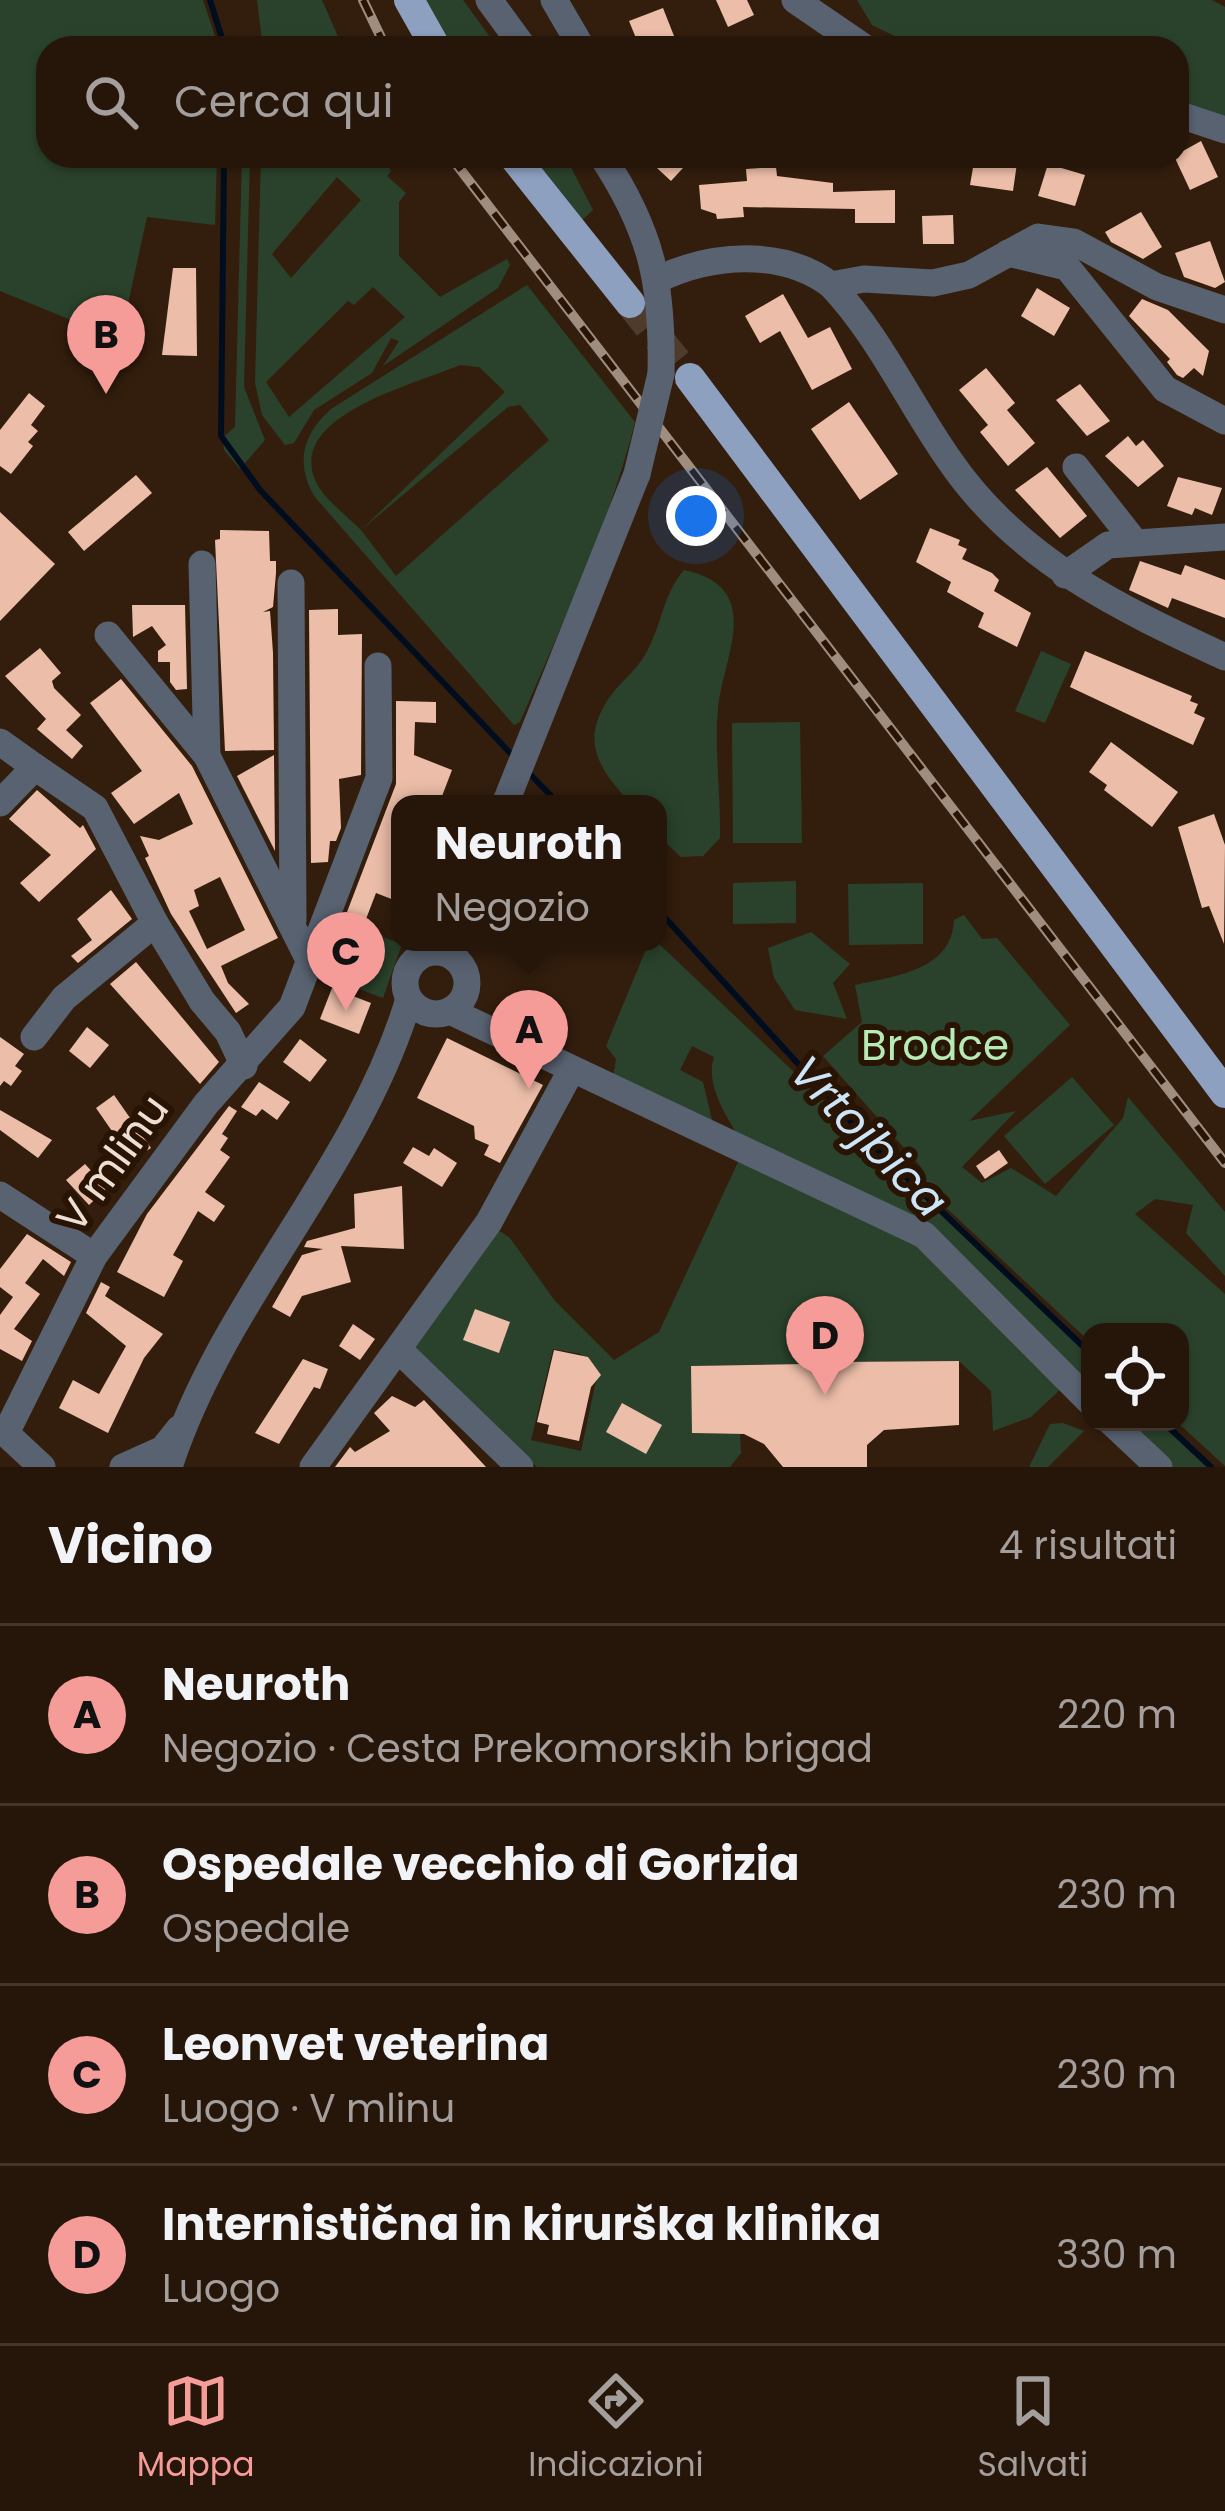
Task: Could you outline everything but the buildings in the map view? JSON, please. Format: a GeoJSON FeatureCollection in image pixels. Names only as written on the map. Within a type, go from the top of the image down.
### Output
{"type":"FeatureCollection","features":[{"type":"Feature","properties":{"kind":"main road"},"geometry":{"type":"LineString","coordinates":[[409,0],[429,36]]}},
{"type":"Feature","properties":{"kind":"main road"},"geometry":{"type":"LineString","coordinates":[[523,168],[630,303]]}},
{"type":"Feature","properties":{"kind":"main road"},"geometry":{"type":"LineString","coordinates":[[676,376],[1225,1093]]}},
{"type":"Feature","properties":{"kind":"street"},"geometry":{"type":"LineString","coordinates":[[489,0],[515,36]]}},
{"type":"Feature","properties":{"kind":"street"},"geometry":{"type":"LineString","coordinates":[[554,0],[575,36]]}},
{"type":"Feature","properties":{"kind":"street"},"geometry":{"type":"LineString","coordinates":[[795,0],[848,36]]}},
{"type":"Feature","properties":{"kind":"street"},"geometry":{"type":"LineString","coordinates":[[1189,118],[1225,130]]}},
{"type":"Feature","properties":{"kind":"street"},"geometry":{"type":"LineString","coordinates":[[510,794],[676,376],[658,279],[633,205],[610,168]]}},
{"type":"Feature","properties":{"kind":"street"},"geometry":{"type":"LineString","coordinates":[[831,285],[864,279],[933,283],[969,275],[1037,237],[1074,242],[1157,287],[1225,310]]}},
{"type":"Feature","properties":{"kind":"street"},"geometry":{"type":"LineString","coordinates":[[1008,253],[1067,267],[1165,389],[1225,421]]}},
{"type":"Feature","properties":{"kind":"street"},"geometry":{"type":"LineString","coordinates":[[658,279],[718,260],[756,259],[815,274],[859,315],[951,463],[1015,536],[1065,575],[1225,656]]}},
{"type":"Feature","properties":{"kind":"street"},"geometry":{"type":"LineString","coordinates":[[1076,467],[1134,541]]}},
{"type":"Feature","properties":{"kind":"street"},"geometry":{"type":"LineString","coordinates":[[1065,575],[1108,545],[1219,542]]}},
{"type":"Feature","properties":{"kind":"street"},"geometry":{"type":"LineString","coordinates":[[202,564],[206,756]]}},
{"type":"Feature","properties":{"kind":"street"},"geometry":{"type":"LineString","coordinates":[[291,584],[293,920]]}},
{"type":"Feature","properties":{"kind":"street"},"geometry":{"type":"LineString","coordinates":[[108,635],[206,756],[293,920],[309,960]]}},
{"type":"Feature","properties":{"kind":"street","name":"V mlinu"},"geometry":{"type":"LineString","coordinates":[[3,1430],[94,1256],[206,1104],[292,1007],[380,778],[378,666]]}},
{"type":"Feature","properties":{"kind":"street"},"geometry":{"type":"LineString","coordinates":[[0,742],[95,808],[155,923],[202,1001],[228,1032],[244,1066]]}},
{"type":"Feature","properties":{"kind":"street"},"geometry":{"type":"LineString","coordinates":[[0,803],[35,767]]}},
{"type":"Feature","properties":{"kind":"street"},"geometry":{"type":"LineString","coordinates":[[34,1037],[76,988],[155,923]]}},
{"type":"Feature","properties":{"kind":"street"},"geometry":{"type":"LineString","coordinates":[[441,951],[418,958],[407,972],[440,1003],[924,1235],[1028,1346],[1081,1394]]}},
{"type":"Feature","properties":{"kind":"street"},"geometry":{"type":"LineString","coordinates":[[123,1467],[164,1448],[185,1421],[389,1061],[440,1003],[448,951]]}},
{"type":"Feature","properties":{"kind":"street"},"geometry":{"type":"LineString","coordinates":[[313,1467],[489,1222],[572,1069]]}},
{"type":"Feature","properties":{"kind":"street"},"geometry":{"type":"LineString","coordinates":[[0,1195],[94,1256]]}},
{"type":"Feature","properties":{"kind":"street"},"geometry":{"type":"LineString","coordinates":[[400,1351],[520,1467]]}},
{"type":"Feature","properties":{"kind":"street"},"geometry":{"type":"LineString","coordinates":[[169,1467],[185,1421]]}},
{"type":"Feature","properties":{"kind":"street"},"geometry":{"type":"LineString","coordinates":[[3,1430],[44,1466]]}},
{"type":"Feature","properties":{"kind":"street"},"geometry":{"type":"LineString","coordinates":[[1121,1431],[1159,1467]]}},
{"type":"Feature","properties":{"kind":"green space"},"geometry":{"type":"Polygon","coordinates":[[[0,0],[203,0],[215,36],[36,36],[36,168],[217,168],[215,225],[147,217],[120,340],[0,291],[0,0]]]}},
{"type":"Feature","properties":{"kind":"green space"},"geometry":{"type":"Polygon","coordinates":[[[257,0],[322,0],[338,36],[262,36],[257,0]]]}},
{"type":"Feature","properties":{"kind":"green space"},"geometry":{"type":"Polygon","coordinates":[[[423,0],[463,0],[489,36],[442,36],[423,0]]]}},
{"type":"Feature","properties":{"kind":"green space"},"geometry":{"type":"Polygon","coordinates":[[[857,0],[1212,0],[1225,7],[1225,125],[1189,113],[1189,36],[894,36],[872,25],[857,0]]]}},
{"type":"Feature","properties":{"kind":"green space"},"geometry":{"type":"Polygon","coordinates":[[[242,168],[250,168],[244,387],[265,440],[240,469],[224,450],[223,437],[235,427],[242,168]]]}},
{"type":"Feature","properties":{"kind":"green space"},"geometry":{"type":"Polygon","coordinates":[[[261,168],[389,168],[387,176],[406,193],[399,202],[399,256],[440,297],[507,259],[510,265],[498,288],[383,366],[399,341],[391,338],[372,373],[314,410],[294,443],[285,445],[262,415],[255,383],[261,168]],[[337,177],[272,254],[291,278],[361,200],[337,177]],[[373,287],[354,305],[348,301],[266,382],[289,417],[405,317],[373,287]]]}},
{"type":"Feature","properties":{"kind":"green space"},"geometry":{"type":"Polygon","coordinates":[[[537,168],[571,168],[593,210],[579,223],[537,168]]]}},
{"type":"Feature","properties":{"kind":"green space"},"geometry":{"type":"Polygon","coordinates":[[[527,285],[635,422],[598,537],[520,722],[514,725],[314,496],[305,472],[305,449],[314,428],[331,409],[527,285]],[[460,365],[387,393],[337,421],[319,438],[312,459],[316,482],[361,530],[505,392],[479,367],[460,365]],[[520,405],[508,407],[361,530],[396,576],[549,440],[520,405]]]}},
{"type":"Feature","properties":{"kind":"green space"},"geometry":{"type":"Polygon","coordinates":[[[684,570],[709,579],[725,592],[732,608],[734,626],[718,708],[720,838],[703,856],[681,857],[667,844],[667,795],[623,795],[603,767],[595,742],[600,714],[645,655],[684,570]]]}},
{"type":"Feature","properties":{"kind":"green space"},"geometry":{"type":"Polygon","coordinates":[[[1041,651],[1071,664],[1045,723],[1015,711],[1041,651]]]}},
{"type":"Feature","properties":{"kind":"green space"},"geometry":{"type":"Polygon","coordinates":[[[800,722],[802,843],[733,843],[732,723],[800,722]]]}},
{"type":"Feature","properties":{"kind":"green space"},"geometry":{"type":"Polygon","coordinates":[[[796,881],[796,923],[733,924],[733,883],[796,881]]]}},
{"type":"Feature","properties":{"kind":"green space"},"geometry":{"type":"Polygon","coordinates":[[[923,883],[923,944],[849,945],[848,884],[923,883]]]}},
{"type":"Feature","properties":{"kind":"green space","name":"Brodce"},"geometry":{"type":"Polygon","coordinates":[[[964,915],[982,939],[997,938],[1070,1025],[969,1121],[1016,1111],[962,1167],[982,1183],[1011,1168],[1056,1196],[1123,1118],[1128,1097],[1225,1212],[1225,1276],[1186,1233],[1193,1205],[1155,1199],[1135,1214],[1225,1294],[1225,1466],[1187,1431],[1189,1323],[1081,1323],[1081,1334],[925,1188],[921,1167],[823,1056],[862,1022],[855,985],[903,974],[932,961],[951,937],[954,920],[964,915]]]}},
{"type":"Feature","properties":{"kind":"green space"},"geometry":{"type":"Polygon","coordinates":[[[341,922],[391,940],[391,951],[400,951],[383,998],[340,982],[346,965],[338,962],[343,948],[334,944],[341,922]]]}},
{"type":"Feature","properties":{"kind":"green space"},"geometry":{"type":"Polygon","coordinates":[[[811,932],[850,964],[833,983],[847,1019],[795,1010],[774,978],[768,948],[811,932]]]}},
{"type":"Feature","properties":{"kind":"green space"},"geometry":{"type":"Polygon","coordinates":[[[645,951],[666,951],[1081,1344],[1081,1395],[1066,1384],[1031,1417],[993,1431],[991,1391],[959,1361],[831,1362],[830,1354],[803,1354],[803,1364],[692,1366],[692,1433],[740,1434],[741,1453],[730,1467],[537,1467],[403,1350],[489,1224],[510,1238],[555,1301],[614,1360],[659,1332],[745,1147],[715,1092],[714,1057],[692,1046],[680,1070],[703,1082],[714,1128],[613,1078],[616,1059],[606,1046],[645,951]],[[553,1349],[531,1440],[581,1451],[597,1376],[581,1354],[553,1349]]]}},
{"type":"Feature","properties":{"kind":"green space"},"geometry":{"type":"Polygon","coordinates":[[[1072,1077],[1114,1125],[1045,1184],[1004,1136],[1072,1077]]]}},
{"type":"Feature","properties":{"kind":"green space"},"geometry":{"type":"Polygon","coordinates":[[[1063,1423],[1084,1431],[1048,1467],[1029,1467],[1050,1424],[1063,1423]]]}},
{"type":"Feature","properties":{"kind":"green space"},"geometry":{"type":"Polygon","coordinates":[[[1120,1431],[1173,1431],[1211,1467],[1158,1467],[1120,1431]]]}},
{"type":"Feature","properties":{"kind":"waterway"},"geometry":{"type":"LineString","coordinates":[[210,0],[221,36]]}},
{"type":"Feature","properties":{"kind":"waterway","name":"Vrtojbica"},"geometry":{"type":"LineString","coordinates":[[224,168],[221,436],[260,490],[515,758]]}},
{"type":"Feature","properties":{"kind":"waterway","name":"Vrtojbica"},"geometry":{"type":"LineString","coordinates":[[528,772],[550,795]]}},
{"type":"Feature","properties":{"kind":"waterway","name":"Vrtojbica"},"geometry":{"type":"LineString","coordinates":[[667,920],[872,1145],[1081,1344]]}},
{"type":"Feature","properties":{"kind":"waterway","name":"Vrtojbica"},"geometry":{"type":"LineString","coordinates":[[1173,1431],[1211,1467]]}},
{"type":"Feature","properties":{"kind":"tunnel"},"geometry":{"type":"LineString","coordinates":[[630,303],[690,378]]}},
{"type":"Feature","properties":{"kind":"railway"},"geometry":{"type":"LineString","coordinates":[[363,0],[380,36]]}},
{"type":"Feature","properties":{"kind":"railway"},"geometry":{"type":"LineString","coordinates":[[459,168],[1225,1163]]}},
{"type":"Feature","properties":{"kind":"place","name":"Ospedale vecchio di Gorizia"},"geometry":{"type":"Point","coordinates":[106,394]}},
{"type":"Feature","properties":{"kind":"place","name":"Leonvet veterina"},"geometry":{"type":"Point","coordinates":[346,1011]}},
{"type":"Feature","properties":{"kind":"place","name":"Neuroth"},"geometry":{"type":"Point","coordinates":[529,1089]}},
{"type":"Feature","properties":{"kind":"place","name":"Internistična in kirurška klinika"},"geometry":{"type":"Point","coordinates":[825,1395]}}]}
